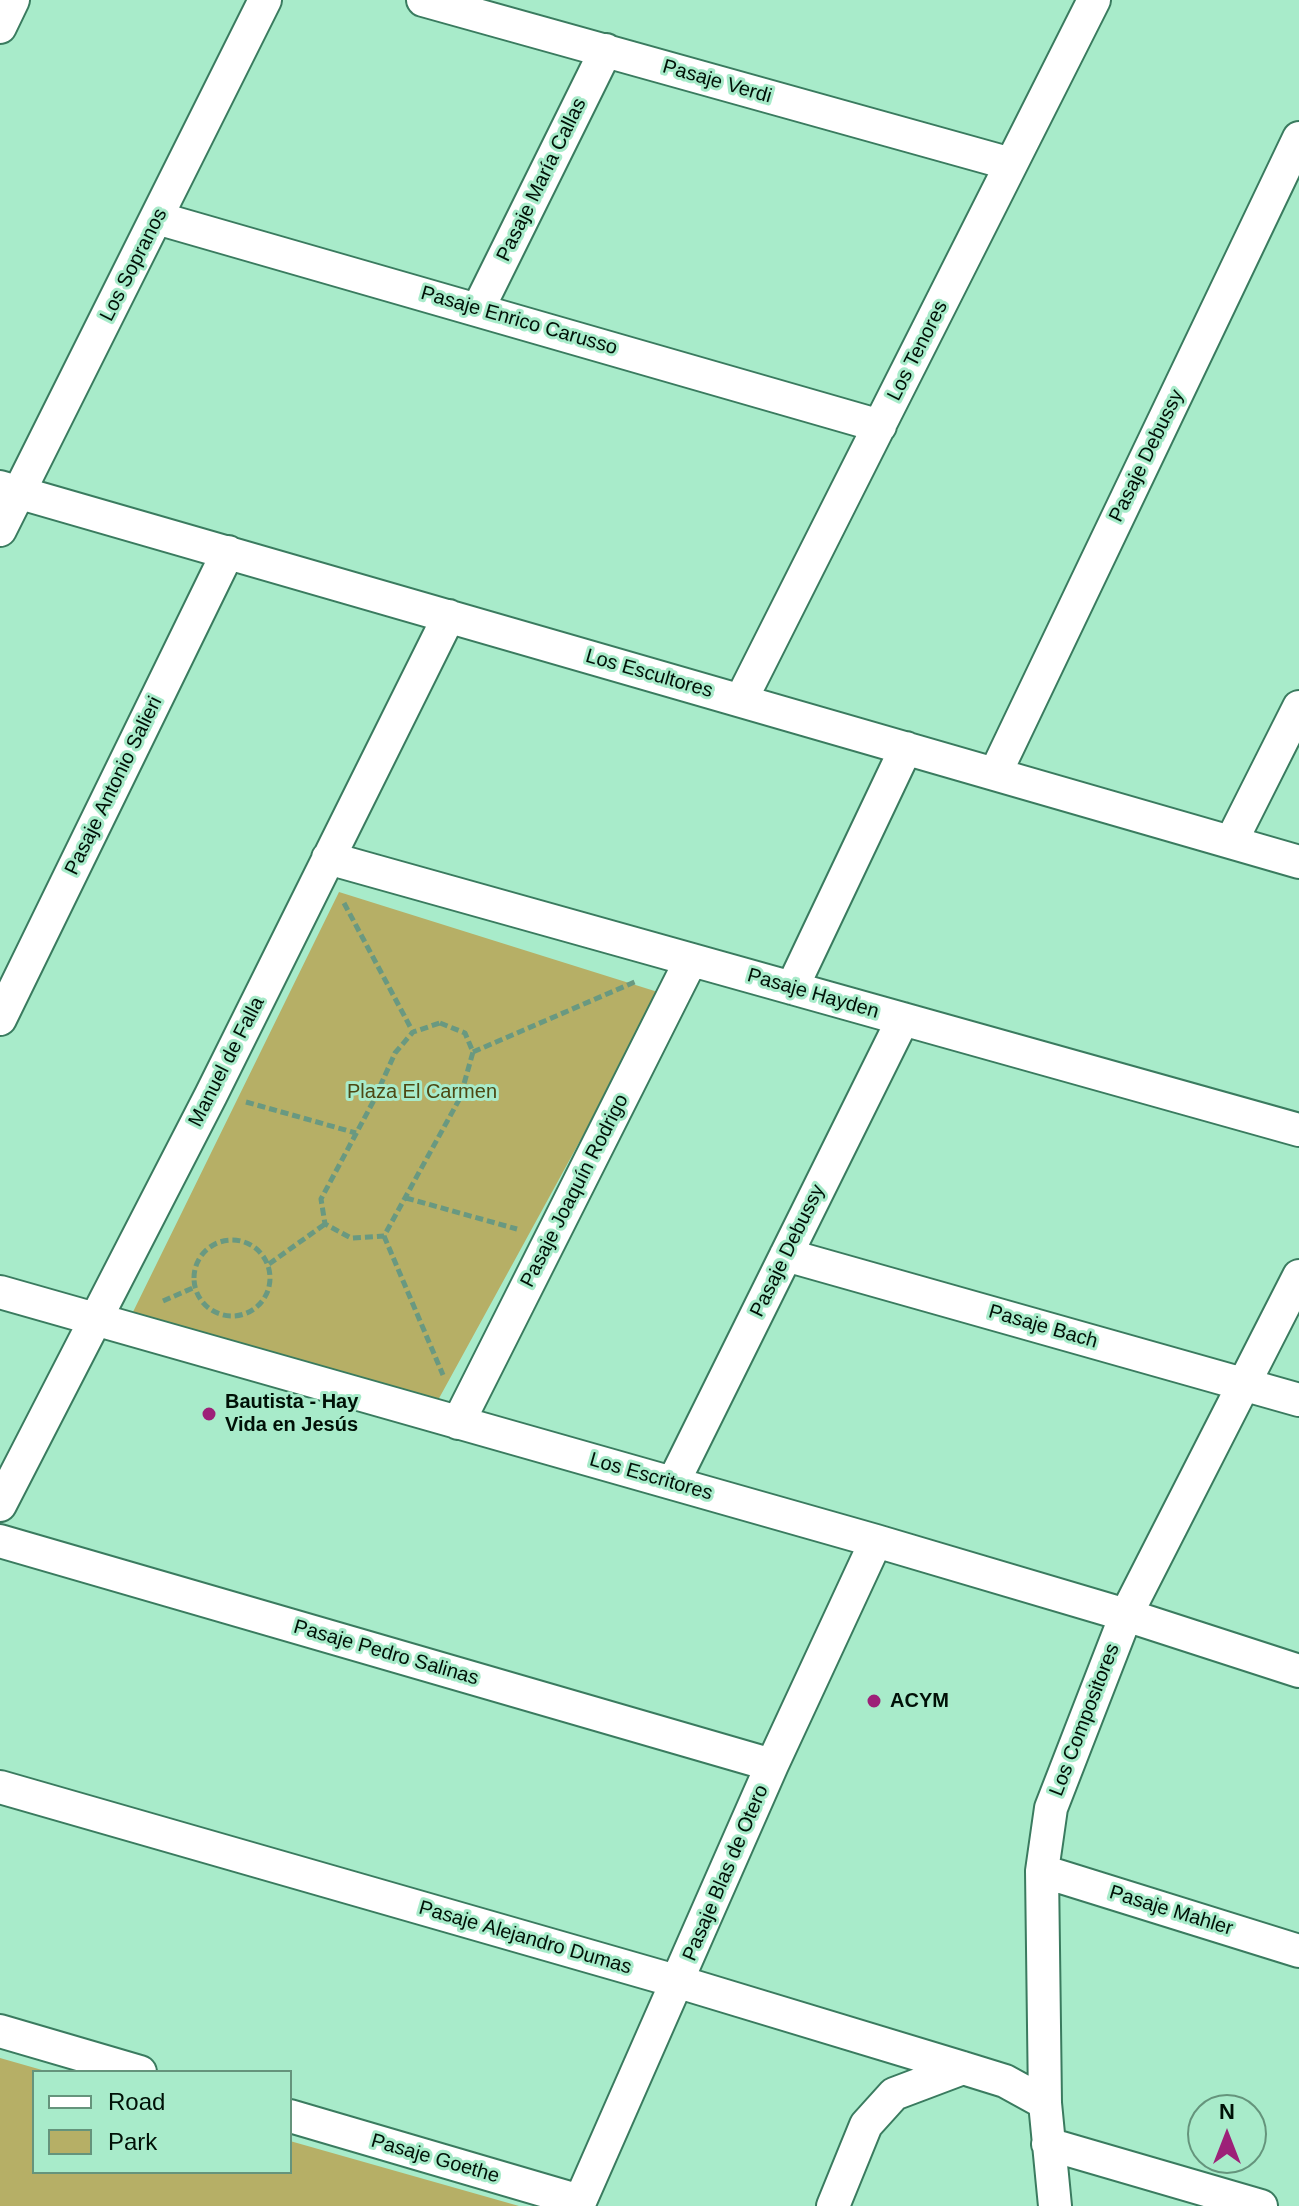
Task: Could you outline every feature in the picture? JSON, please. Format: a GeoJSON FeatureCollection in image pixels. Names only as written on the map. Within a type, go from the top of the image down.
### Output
{"type":"FeatureCollection","features":[{"type":"Feature","properties":{"kind":"street"},"geometry":{"type":"LineString","coordinates":[[0,27],[13,0]]}},
{"type":"Feature","properties":{"kind":"street","name":"Los Sopranos"},"geometry":{"type":"LineString","coordinates":[[0,530],[9,489],[157,218],[265,0]]}},
{"type":"Feature","properties":{"kind":"street","name":"Pasaje Verdi"},"geometry":{"type":"LineString","coordinates":[[423,0],[1011,164]]}},
{"type":"Feature","properties":{"kind":"street","name":"Los Tenores"},"geometry":{"type":"LineString","coordinates":[[741,700],[1094,0]]}},
{"type":"Feature","properties":{"kind":"street","name":"Pasaje María Callas"},"geometry":{"type":"LineString","coordinates":[[478,309],[606,50]]}},
{"type":"Feature","properties":{"kind":"street","name":"Pasaje Debussy"},"geometry":{"type":"LineString","coordinates":[[995,774],[1299,138]]}},
{"type":"Feature","properties":{"kind":"street","name":"Pasaje Enrico Carusso"},"geometry":{"type":"LineString","coordinates":[[157,218],[880,426]]}},
{"type":"Feature","properties":{"kind":"street","name":"Los Escultores"},"geometry":{"type":"LineString","coordinates":[[9,489],[1299,862]]}},
{"type":"Feature","properties":{"kind":"street","name":"Pasaje Antonio Salieri"},"geometry":{"type":"LineString","coordinates":[[0,1019],[228,552]]}},
{"type":"Feature","properties":{"kind":"street","name":"Manuel de Falla"},"geometry":{"type":"LineString","coordinates":[[0,1505],[211,1095],[449,616]]}},
{"type":"Feature","properties":{"kind":"street"},"geometry":{"type":"LineString","coordinates":[[1231,842],[1299,707]]}},
{"type":"Feature","properties":{"kind":"street"},"geometry":{"type":"LineString","coordinates":[[792,988],[906,748]]}},
{"type":"Feature","properties":{"kind":"street","name":"Pasaje Hayden"},"geometry":{"type":"LineString","coordinates":[[328,858],[1299,1130]]}},
{"type":"Feature","properties":{"kind":"street","name":"Pasaje Joaquín Rodrigo"},"geometry":{"type":"LineString","coordinates":[[458,1423],[691,960]]}},
{"type":"Feature","properties":{"kind":"street","name":"Pasaje Debussy"},"geometry":{"type":"LineString","coordinates":[[673,1483],[903,1019]]}},
{"type":"Feature","properties":{"kind":"street","name":"Pasaje Bach"},"geometry":{"type":"LineString","coordinates":[[786,1255],[1299,1400]]}},
{"type":"Feature","properties":{"kind":"street","name":"Los Compositores"},"geometry":{"type":"LineString","coordinates":[[1055,2206],[1045,2103],[1042,1871],[1051,1808],[1126,1615],[1299,1276]]}},
{"type":"Feature","properties":{"kind":"street","name":"Los Escritores"},"geometry":{"type":"LineString","coordinates":[[0,1292],[876,1541],[1126,1615],[1299,1671]]}},
{"type":"Feature","properties":{"kind":"street","name":"Pasaje Pedro Salinas"},"geometry":{"type":"LineString","coordinates":[[0,1541],[772,1765]]}},
{"type":"Feature","properties":{"kind":"street","name":"Pasaje Blas de Otero"},"geometry":{"type":"LineString","coordinates":[[579,2204],[772,1765],[876,1541]]}},
{"type":"Feature","properties":{"kind":"street","name":"Pasaje Alejandro Dumas"},"geometry":{"type":"LineString","coordinates":[[0,1787],[679,1982],[1005,2081],[1045,2103]]}},
{"type":"Feature","properties":{"kind":"street","name":"Pasaje Mahler"},"geometry":{"type":"LineString","coordinates":[[1042,1871],[1299,1951]]}},
{"type":"Feature","properties":{"kind":"street"},"geometry":{"type":"LineString","coordinates":[[0,2031],[133,2070]]}},
{"type":"Feature","properties":{"kind":"street"},"geometry":{"type":"LineString","coordinates":[[833,2206],[866,2125],[894,2094],[963,2068]]}},
{"type":"Feature","properties":{"kind":"street","name":"Pasaje Goethe"},"geometry":{"type":"LineString","coordinates":[[292,2117],[579,2204]]}},
{"type":"Feature","properties":{"kind":"street"},"geometry":{"type":"LineString","coordinates":[[1048,2144],[1261,2206]]}},
{"type":"Feature","properties":{"kind":"path"},"geometry":{"type":"LineString","coordinates":[[328,858],[339,892],[413,1032]]}},
{"type":"Feature","properties":{"kind":"path"},"geometry":{"type":"LineString","coordinates":[[473,1052],[691,960]]}},
{"type":"Feature","properties":{"kind":"path"},"geometry":{"type":"LineString","coordinates":[[325,1224],[321,1199],[395,1053],[413,1032],[440,1023],[465,1033],[473,1052],[460,1098],[384,1236]]}},
{"type":"Feature","properties":{"kind":"path"},"geometry":{"type":"LineString","coordinates":[[211,1095],[356,1133]]}},
{"type":"Feature","properties":{"kind":"path"},"geometry":{"type":"LineString","coordinates":[[406,1198],[552,1237]]}},
{"type":"Feature","properties":{"kind":"path"},"geometry":{"type":"LineString","coordinates":[[325,1224],[351,1238],[384,1236]]}},
{"type":"Feature","properties":{"kind":"path"},"geometry":{"type":"LineString","coordinates":[[269,1264],[325,1224]]}},
{"type":"Feature","properties":{"kind":"path"},"geometry":{"type":"LineString","coordinates":[[384,1236],[448,1386],[458,1423]]}},
{"type":"Feature","properties":{"kind":"path"},"geometry":{"type":"LineString","coordinates":[[240,1240],[262,1253],[269,1264],[270,1289],[255,1309],[244,1315],[231,1316],[208,1308],[199,1298],[194,1274],[197,1261],[215,1243],[240,1240]]}},
{"type":"Feature","properties":{"kind":"green space","name":"Plaza El Carmen"},"geometry":{"type":"Polygon","coordinates":[[[339,892],[661,993],[437,1402],[131,1316],[339,892]]]}},
{"type":"Feature","properties":{"kind":"green space"},"geometry":{"type":"Polygon","coordinates":[[[0,2058],[42,2070],[32,2070],[32,2174],[292,2174],[292,2142],[519,2206],[0,2206],[0,2058]]]}},
{"type":"Feature","properties":{"kind":"place","name":"Bautista - Hay Vida en Jesús"},"geometry":{"type":"Point","coordinates":[209,1414]}},
{"type":"Feature","properties":{"kind":"place","name":"ACYM"},"geometry":{"type":"Point","coordinates":[874,1701]}}]}
